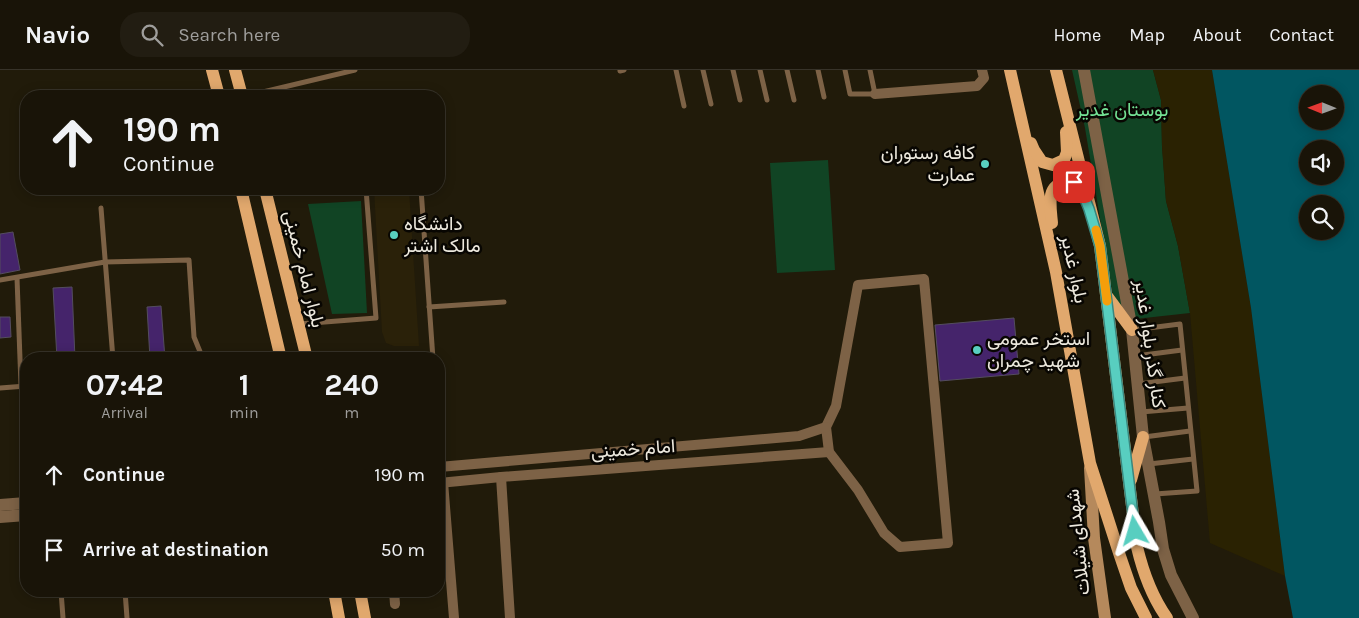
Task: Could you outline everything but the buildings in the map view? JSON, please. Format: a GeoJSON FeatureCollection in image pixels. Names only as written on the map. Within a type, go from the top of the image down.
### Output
{"type":"FeatureCollection","features":[{"type":"Feature","properties":{"kind":"main road"},"geometry":{"type":"LineString","coordinates":[[212,70],[217,90]]}},
{"type":"Feature","properties":{"kind":"main road"},"geometry":{"type":"LineString","coordinates":[[235,70],[240,90]]}},
{"type":"Feature","properties":{"kind":"main road","name":"بلوار غدیر"},"geometry":{"type":"LineString","coordinates":[[1010,70],[1054,260],[1090,463],[1131,588],[1146,618]]}},
{"type":"Feature","properties":{"kind":"main road","name":"بلوار غدیر"},"geometry":{"type":"LineString","coordinates":[[1056,70],[1100,246],[1137,547],[1153,593],[1167,618]]}},
{"type":"Feature","properties":{"kind":"main road"},"geometry":{"type":"LineString","coordinates":[[1018,103],[1034,150],[1042,162],[1054,165],[1064,160],[1067,152],[1061,89]]}},
{"type":"Feature","properties":{"kind":"main road"},"geometry":{"type":"LineString","coordinates":[[1054,260],[1050,193],[1056,185],[1064,182],[1074,182],[1082,192],[1100,246]]}},
{"type":"Feature","properties":{"kind":"main road"},"geometry":{"type":"LineString","coordinates":[[242,195],[279,352]]}},
{"type":"Feature","properties":{"kind":"main road","name":"بلوار امام خمینی"},"geometry":{"type":"LineString","coordinates":[[266,195],[305,352]]}},
{"type":"Feature","properties":{"kind":"main road"},"geometry":{"type":"LineString","coordinates":[[1106,295],[1132,330]]}},
{"type":"Feature","properties":{"kind":"main road"},"geometry":{"type":"LineString","coordinates":[[1130,484],[1144,437]]}},
{"type":"Feature","properties":{"kind":"main road","name":"شهدای شیلات"},"geometry":{"type":"LineString","coordinates":[[1090,463],[1094,538],[1105,618]]}},
{"type":"Feature","properties":{"kind":"main road"},"geometry":{"type":"LineString","coordinates":[[335,597],[339,618]]}},
{"type":"Feature","properties":{"kind":"main road"},"geometry":{"type":"LineString","coordinates":[[361,597],[365,618]]}},
{"type":"Feature","properties":{"kind":"street"},"geometry":{"type":"LineString","coordinates":[[875,94],[977,86],[984,78],[982,70]]}},
{"type":"Feature","properties":{"kind":"street","name":"کنار گذر بلوار غدیر"},"geometry":{"type":"LineString","coordinates":[[1084,70],[1132,330],[1144,437],[1163,549],[1171,574],[1193,618]]}},
{"type":"Feature","properties":{"kind":"street"},"geometry":{"type":"LineString","coordinates":[[924,280],[948,543],[900,547],[884,533],[858,490],[829,452],[826,427],[836,406],[858,285],[924,280]]}},
{"type":"Feature","properties":{"kind":"street"},"geometry":{"type":"LineString","coordinates":[[445,467],[800,436],[826,427]]}},
{"type":"Feature","properties":{"kind":"street"},"geometry":{"type":"LineString","coordinates":[[747,440],[748,457]]}},
{"type":"Feature","properties":{"kind":"street"},"geometry":{"type":"LineString","coordinates":[[683,445],[684,462]]}},
{"type":"Feature","properties":{"kind":"street"},"geometry":{"type":"LineString","coordinates":[[616,452],[618,468]]}},
{"type":"Feature","properties":{"kind":"street","name":"امام خمینی"},"geometry":{"type":"LineString","coordinates":[[445,483],[684,462],[829,452]]}},
{"type":"Feature","properties":{"kind":"street"},"geometry":{"type":"LineString","coordinates":[[548,458],[549,473]]}},
{"type":"Feature","properties":{"kind":"street"},"geometry":{"type":"LineString","coordinates":[[483,464],[484,478]]}},
{"type":"Feature","properties":{"kind":"street"},"geometry":{"type":"LineString","coordinates":[[501,477],[510,618]]}},
{"type":"Feature","properties":{"kind":"street"},"geometry":{"type":"LineString","coordinates":[[0,505],[20,503]]}},
{"type":"Feature","properties":{"kind":"street"},"geometry":{"type":"LineString","coordinates":[[0,518],[20,516]]}},
{"type":"Feature","properties":{"kind":"street"},"geometry":{"type":"LineString","coordinates":[[445,525],[454,618]]}},
{"type":"Feature","properties":{"kind":"street"},"geometry":{"type":"LineString","coordinates":[[394,597],[395,604]]}},
{"type":"Feature","properties":{"kind":"lane"},"geometry":{"type":"LineString","coordinates":[[270,90],[351,70]]}},
{"type":"Feature","properties":{"kind":"lane"},"geometry":{"type":"LineString","coordinates":[[676,70],[684,106]]}},
{"type":"Feature","properties":{"kind":"lane"},"geometry":{"type":"LineString","coordinates":[[703,70],[711,104]]}},
{"type":"Feature","properties":{"kind":"lane"},"geometry":{"type":"LineString","coordinates":[[733,70],[740,100]]}},
{"type":"Feature","properties":{"kind":"lane"},"geometry":{"type":"LineString","coordinates":[[760,70],[767,100]]}},
{"type":"Feature","properties":{"kind":"lane"},"geometry":{"type":"LineString","coordinates":[[787,70],[794,100]]}},
{"type":"Feature","properties":{"kind":"lane"},"geometry":{"type":"LineString","coordinates":[[818,70],[824,97]]}},
{"type":"Feature","properties":{"kind":"lane"},"geometry":{"type":"LineString","coordinates":[[845,70],[850,94],[875,94],[870,70]]}},
{"type":"Feature","properties":{"kind":"lane"},"geometry":{"type":"LineString","coordinates":[[298,324],[376,318],[366,195]]}},
{"type":"Feature","properties":{"kind":"lane"},"geometry":{"type":"LineString","coordinates":[[421,195],[432,352]]}},
{"type":"Feature","properties":{"kind":"lane"},"geometry":{"type":"LineString","coordinates":[[101,208],[112,352]]}},
{"type":"Feature","properties":{"kind":"lane"},"geometry":{"type":"LineString","coordinates":[[0,280],[105,262],[189,260],[194,337],[200,352]]}},
{"type":"Feature","properties":{"kind":"lane"},"geometry":{"type":"LineString","coordinates":[[17,278],[22,352]]}},
{"type":"Feature","properties":{"kind":"lane"},"geometry":{"type":"LineString","coordinates":[[429,307],[504,302]]}},
{"type":"Feature","properties":{"kind":"lane"},"geometry":{"type":"LineString","coordinates":[[1132,330],[1180,324],[1196,491],[1154,494]]}},
{"type":"Feature","properties":{"kind":"lane"},"geometry":{"type":"LineString","coordinates":[[1135,356],[1182,350]]}},
{"type":"Feature","properties":{"kind":"lane"},"geometry":{"type":"LineString","coordinates":[[1138,384],[1185,378]]}},
{"type":"Feature","properties":{"kind":"lane"},"geometry":{"type":"LineString","coordinates":[[0,388],[20,386]]}},
{"type":"Feature","properties":{"kind":"lane"},"geometry":{"type":"LineString","coordinates":[[1141,412],[1188,408]]}},
{"type":"Feature","properties":{"kind":"lane"},"geometry":{"type":"LineString","coordinates":[[1144,437],[1190,431]]}},
{"type":"Feature","properties":{"kind":"lane"},"geometry":{"type":"LineString","coordinates":[[1149,464],[1193,459]]}},
{"type":"Feature","properties":{"kind":"lane"},"geometry":{"type":"LineString","coordinates":[[62,597],[63,618]]}},
{"type":"Feature","properties":{"kind":"lane"},"geometry":{"type":"LineString","coordinates":[[125,597],[127,618]]}},
{"type":"Feature","properties":{"kind":"shaded area","name":"دانشگاه مالک اشتر"},"geometry":{"type":"Polygon","coordinates":[[[374,195],[409,195],[419,346],[394,346],[386,343],[382,332],[374,195]]]}},
{"type":"Feature","properties":{"kind":"green space","name":"بوستان غدیر"},"geometry":{"type":"Polygon","coordinates":[[[1072,70],[1153,70],[1161,100],[1166,201],[1178,246],[1190,313],[1117,321],[1085,128],[1072,70]]]}},
{"type":"Feature","properties":{"kind":"green space"},"geometry":{"type":"Polygon","coordinates":[[[828,160],[835,270],[777,273],[770,163],[828,160]]]}},
{"type":"Feature","properties":{"kind":"green space"},"geometry":{"type":"Polygon","coordinates":[[[361,201],[367,313],[332,314],[308,204],[361,201]]]}},
{"type":"Feature","properties":{"kind":"sand"},"geometry":{"type":"Polygon","coordinates":[[[1153,70],[1212,70],[1251,308],[1285,576],[1210,543],[1190,313],[1178,246],[1166,201],[1161,100],[1153,70]]]}},
{"type":"Feature","properties":{"kind":"water"},"geometry":{"type":"Polygon","coordinates":[[[1212,70],[1359,70],[1359,618],[1293,618],[1285,576],[1251,308],[1212,70]]]}},
{"type":"Feature","properties":{"kind":"slow traffic"},"geometry":{"type":"LineString","coordinates":[[1096,230],[1100,246],[1107,301]]}},
{"type":"Feature","properties":{"kind":"place","name":"کافه رستوران عمارت"},"geometry":{"type":"Point","coordinates":[985,164]}},
{"type":"Feature","properties":{"kind":"place","name":"دانشگاه مالک اشتر"},"geometry":{"type":"Point","coordinates":[394,235]}},
{"type":"Feature","properties":{"kind":"place","name":"استخر عمومی شهید چمران"},"geometry":{"type":"Point","coordinates":[977,350]}},
{"type":"Feature","properties":{"kind":"route"},"geometry":{"type":"LineString","coordinates":[[1074,182],[1082,192],[1089,209],[1100,246],[1135,531]]}}]}
